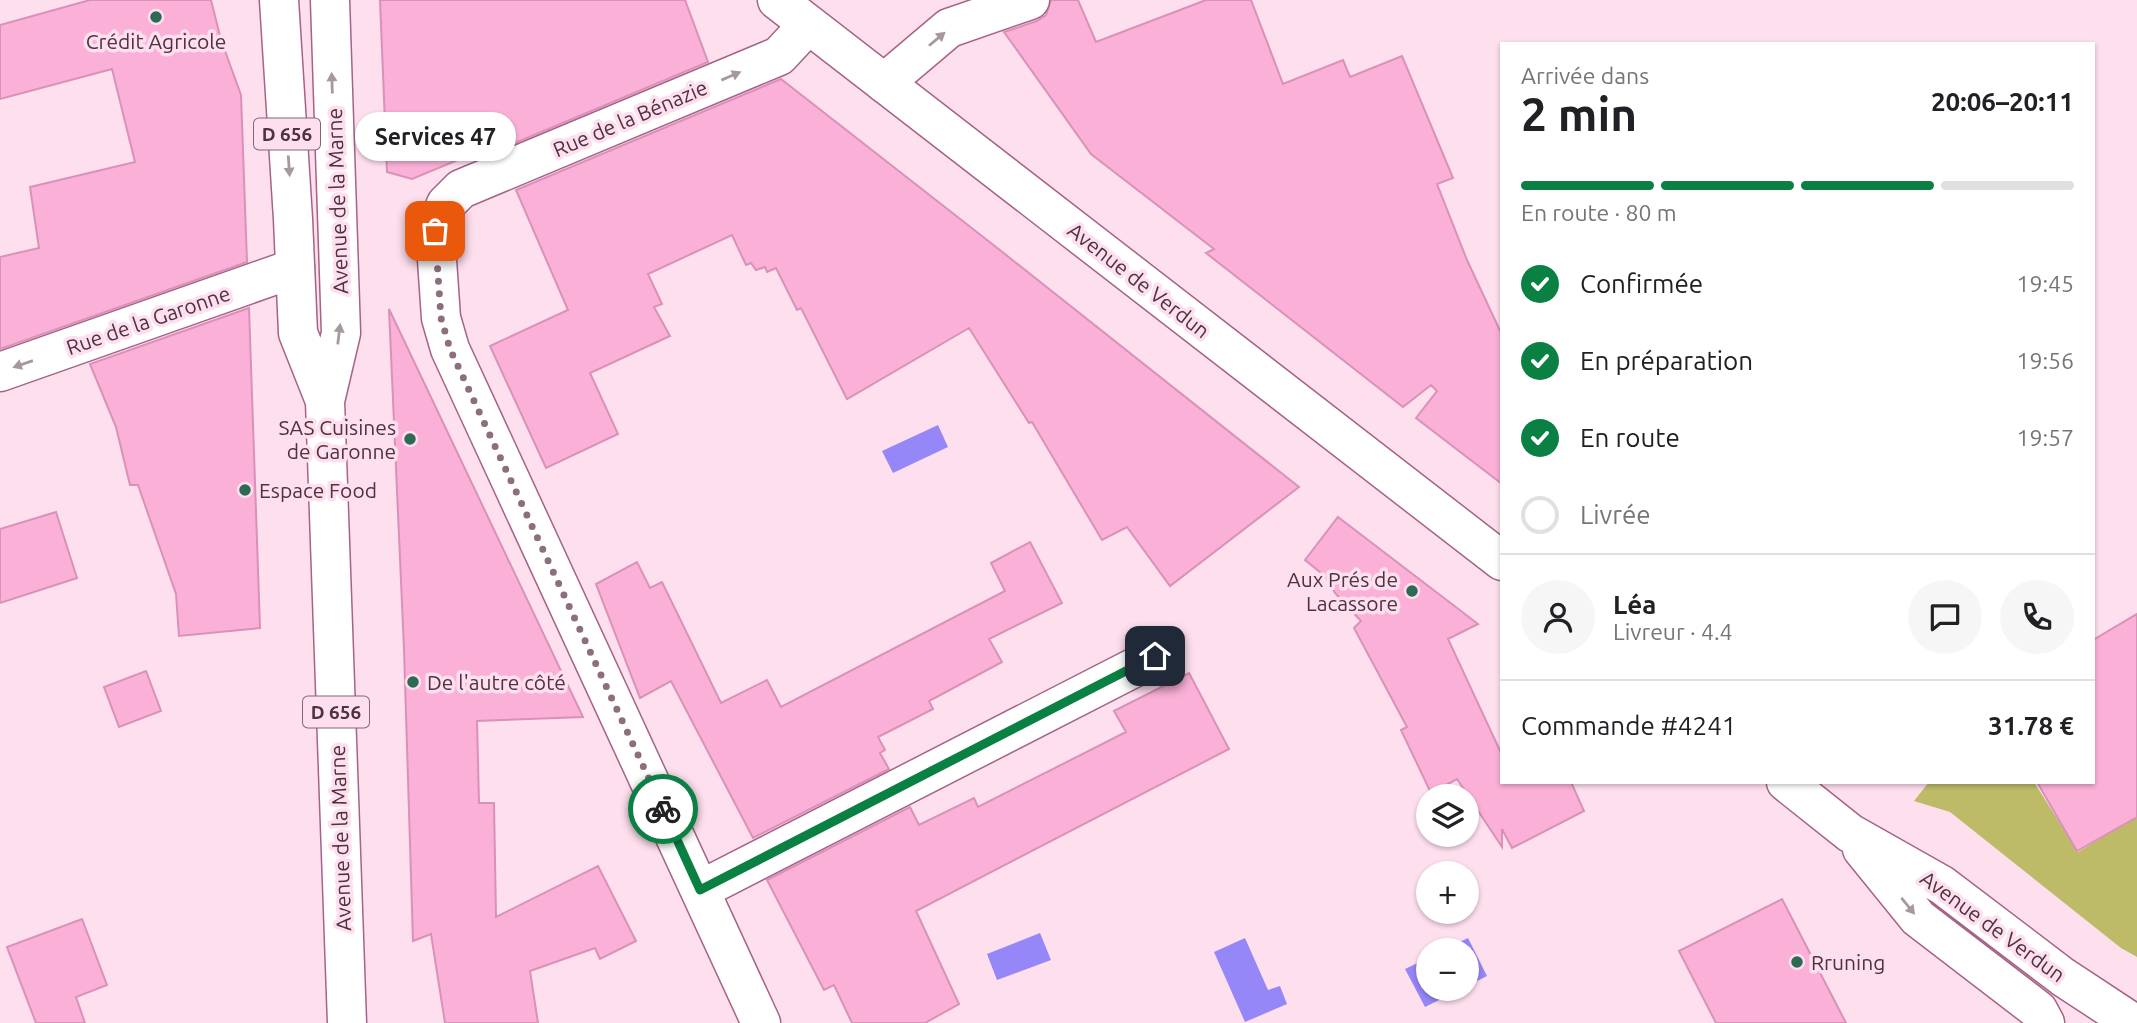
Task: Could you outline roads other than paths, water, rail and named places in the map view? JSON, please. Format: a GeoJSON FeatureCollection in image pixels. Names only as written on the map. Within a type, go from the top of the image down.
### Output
{"type":"FeatureCollection","features":[{"type":"Feature","properties":{"kind":"main road","name":"Avenue de la Marne"},"geometry":{"type":"LineString","coordinates":[[278,0],[298,333],[326,401]]}},
{"type":"Feature","properties":{"kind":"main road","name":"Avenue de la Marne"},"geometry":{"type":"LineString","coordinates":[[330,0],[341,332],[326,401],[347,1023]]}},
{"type":"Feature","properties":{"kind":"main road","name":"Avenue de Verdun"},"geometry":{"type":"LineString","coordinates":[[777,0],[1500,559]]}},
{"type":"Feature","properties":{"kind":"main road"},"geometry":{"type":"LineString","coordinates":[[884,83],[949,28],[1030,0]]}},
{"type":"Feature","properties":{"kind":"main road","name":"Rue de la Bénazie"},"geometry":{"type":"LineString","coordinates":[[700,890],[450,349],[441,318],[435,231],[446,204],[461,189],[779,55],[808,24]]}},
{"type":"Feature","properties":{"kind":"main road","name":"Rue de la Garonne"},"geometry":{"type":"LineString","coordinates":[[0,372],[295,268]]}},
{"type":"Feature","properties":{"kind":"main road"},"geometry":{"type":"LineString","coordinates":[[761,1023],[700,890],[1155,656]]}},
{"type":"Feature","properties":{"kind":"main road","name":"Avenue de Verdun"},"geometry":{"type":"LineString","coordinates":[[1789,784],[1850,833],[1942,885],[2063,977],[2133,1023]]}},
{"type":"Feature","properties":{"kind":"main road","name":"Avenue de Verdun"},"geometry":{"type":"LineString","coordinates":[[1850,833],[1918,918],[2038,1010],[2045,1023]]}},
{"type":"Feature","properties":{"kind":"place","name":"Crédit Agricole"},"geometry":{"type":"Point","coordinates":[156,17]}},
{"type":"Feature","properties":{"kind":"place","name":"Services 47"},"geometry":{"type":"Point","coordinates":[435,231]}},
{"type":"Feature","properties":{"kind":"place","name":"SAS Cuisines de Garonne"},"geometry":{"type":"Point","coordinates":[410,439]}},
{"type":"Feature","properties":{"kind":"place","name":"Espace Food"},"geometry":{"type":"Point","coordinates":[245,490]}},
{"type":"Feature","properties":{"kind":"place","name":"Aux Prés de Lacassore"},"geometry":{"type":"Point","coordinates":[1412,591]}},
{"type":"Feature","properties":{"kind":"place","name":"De l'autre côté"},"geometry":{"type":"Point","coordinates":[413,682]}},
{"type":"Feature","properties":{"kind":"place","name":"Rruning"},"geometry":{"type":"Point","coordinates":[1797,962]}}]}
